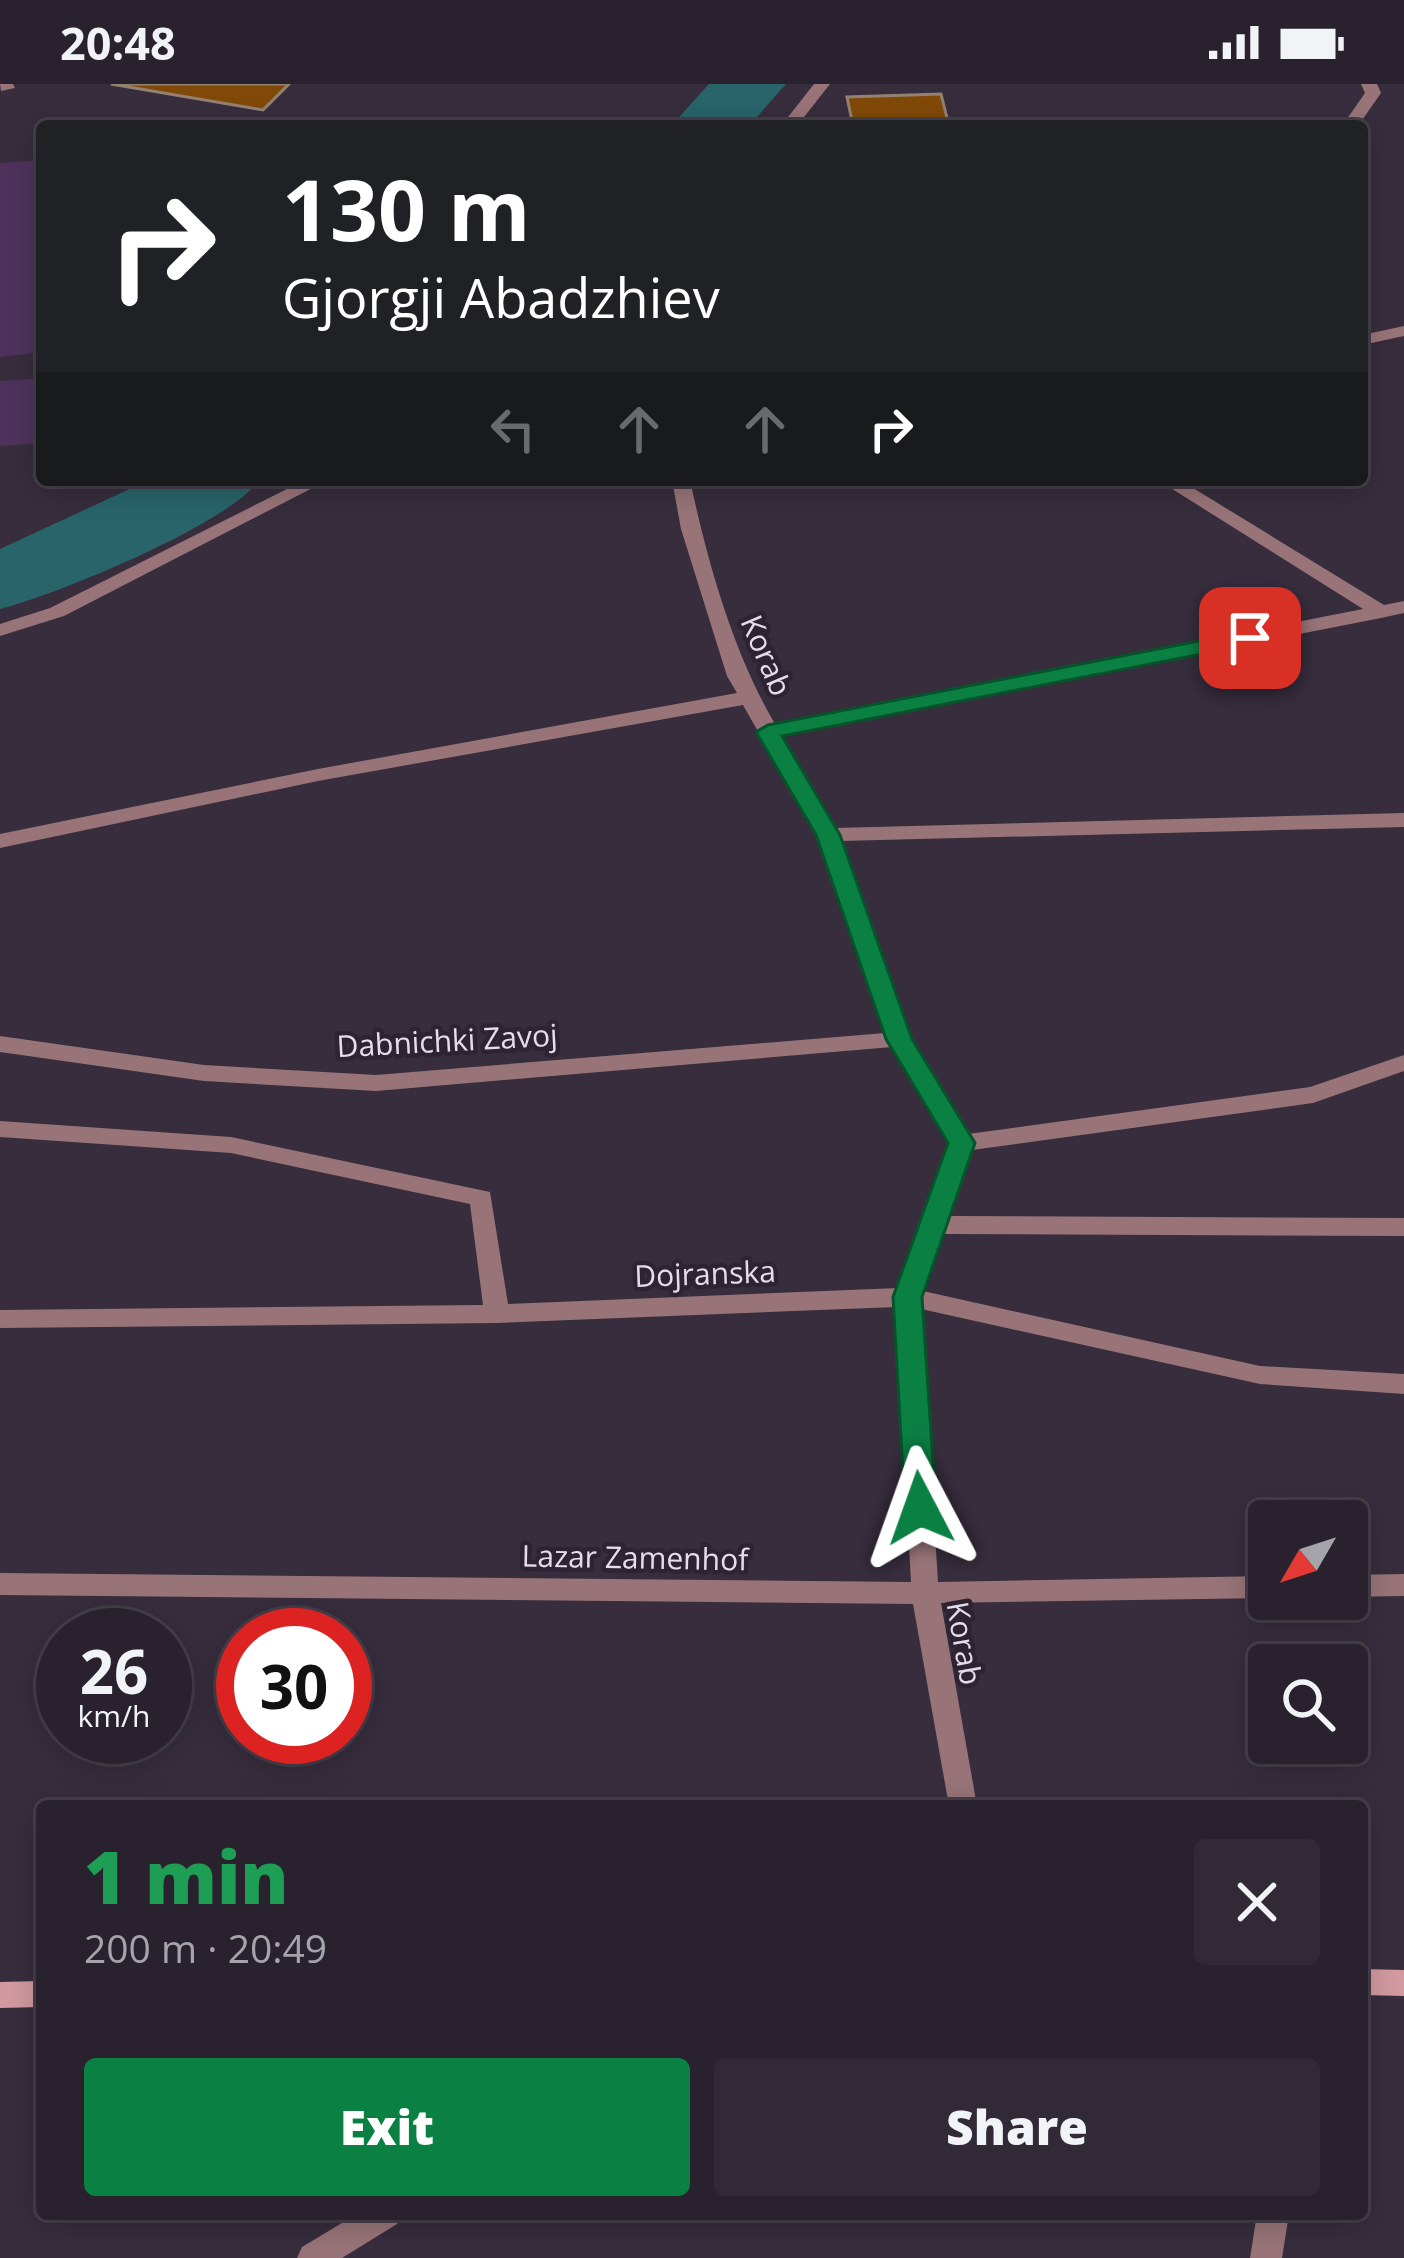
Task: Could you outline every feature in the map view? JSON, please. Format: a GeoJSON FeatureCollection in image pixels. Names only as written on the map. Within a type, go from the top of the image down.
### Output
{"type":"FeatureCollection","features":[{"type":"Feature","properties":{"kind":"street"},"geometry":{"type":"LineString","coordinates":[[794,120],[823,84]]}},
{"type":"Feature","properties":{"kind":"street"},"geometry":{"type":"LineString","coordinates":[[1354,120],[1373,93],[1370,84]]}},
{"type":"Feature","properties":{"kind":"street"},"geometry":{"type":"LineString","coordinates":[[1368,339],[1404,332]]}},
{"type":"Feature","properties":{"kind":"street"},"geometry":{"type":"LineString","coordinates":[[0,630],[57,612],[307,486]]}},
{"type":"Feature","properties":{"kind":"street","name":"Korab"},"geometry":{"type":"LineString","coordinates":[[682,486],[737,676],[828,835],[899,1039],[962,1143],[929,1226],[908,1297],[926,1593],[962,1800]]}},
{"type":"Feature","properties":{"kind":"street"},"geometry":{"type":"LineString","coordinates":[[1177,486],[1381,612]]}},
{"type":"Feature","properties":{"kind":"street"},"geometry":{"type":"LineString","coordinates":[[768,732],[1404,607]]}},
{"type":"Feature","properties":{"kind":"street"},"geometry":{"type":"LineString","coordinates":[[0,841],[318,775],[751,697]]}},
{"type":"Feature","properties":{"kind":"street"},"geometry":{"type":"LineString","coordinates":[[828,835],[1404,820]]}},
{"type":"Feature","properties":{"kind":"street","name":"Dabnichki Zavoj"},"geometry":{"type":"LineString","coordinates":[[0,1044],[204,1073],[376,1083],[899,1039]]}},
{"type":"Feature","properties":{"kind":"street"},"geometry":{"type":"LineString","coordinates":[[962,1143],[1313,1096],[1404,1064]]}},
{"type":"Feature","properties":{"kind":"street"},"geometry":{"type":"LineString","coordinates":[[0,1129],[231,1145],[481,1198],[497,1314]]}},
{"type":"Feature","properties":{"kind":"street"},"geometry":{"type":"LineString","coordinates":[[929,1226],[1404,1227]]}},
{"type":"Feature","properties":{"kind":"street","name":"Dojranska"},"geometry":{"type":"LineString","coordinates":[[0,1319],[497,1314],[908,1297],[1260,1376],[1404,1384]]}},
{"type":"Feature","properties":{"kind":"street","name":"Lazar Zamenhof"},"geometry":{"type":"LineString","coordinates":[[0,1585],[926,1593],[1248,1587]]}},
{"type":"Feature","properties":{"kind":"street"},"geometry":{"type":"LineString","coordinates":[[1368,1586],[1404,1585]]}},
{"type":"Feature","properties":{"kind":"street"},"geometry":{"type":"LineString","coordinates":[[1368,1982],[1404,1983]]}},
{"type":"Feature","properties":{"kind":"street"},"geometry":{"type":"LineString","coordinates":[[0,1995],[36,1994]]}},
{"type":"Feature","properties":{"kind":"street"},"geometry":{"type":"LineString","coordinates":[[313,2258],[376,2220]]}},
{"type":"Feature","properties":{"kind":"street"},"geometry":{"type":"LineString","coordinates":[[1266,2258],[1272,2220]]}},
{"type":"Feature","properties":{"kind":"shaded area"},"geometry":{"type":"Polygon","coordinates":[[[36,160],[36,353],[0,357],[0,163],[36,160]]]}},
{"type":"Feature","properties":{"kind":"shaded area"},"geometry":{"type":"Polygon","coordinates":[[[36,378],[36,443],[0,446],[0,381],[36,378]]]}},
{"type":"Feature","properties":{"kind":"building"},"geometry":{"type":"Polygon","coordinates":[[[111,84],[289,84],[263,110],[111,84]]]}},
{"type":"Feature","properties":{"kind":"building"},"geometry":{"type":"Polygon","coordinates":[[[941,94],[948,120],[852,120],[847,97],[941,94]]]}},
{"type":"Feature","properties":{"kind":"waterway"},"geometry":{"type":"LineString","coordinates":[[714,120],[750,84]]}},
{"type":"Feature","properties":{"kind":"waterway"},"geometry":{"type":"LineString","coordinates":[[0,582],[204,486]]}},
{"type":"Feature","properties":{"kind":"route"},"geometry":{"type":"LineString","coordinates":[[920,1508],[908,1297],[929,1226],[962,1143],[899,1039],[828,835],[768,732],[1250,638]]}}]}
